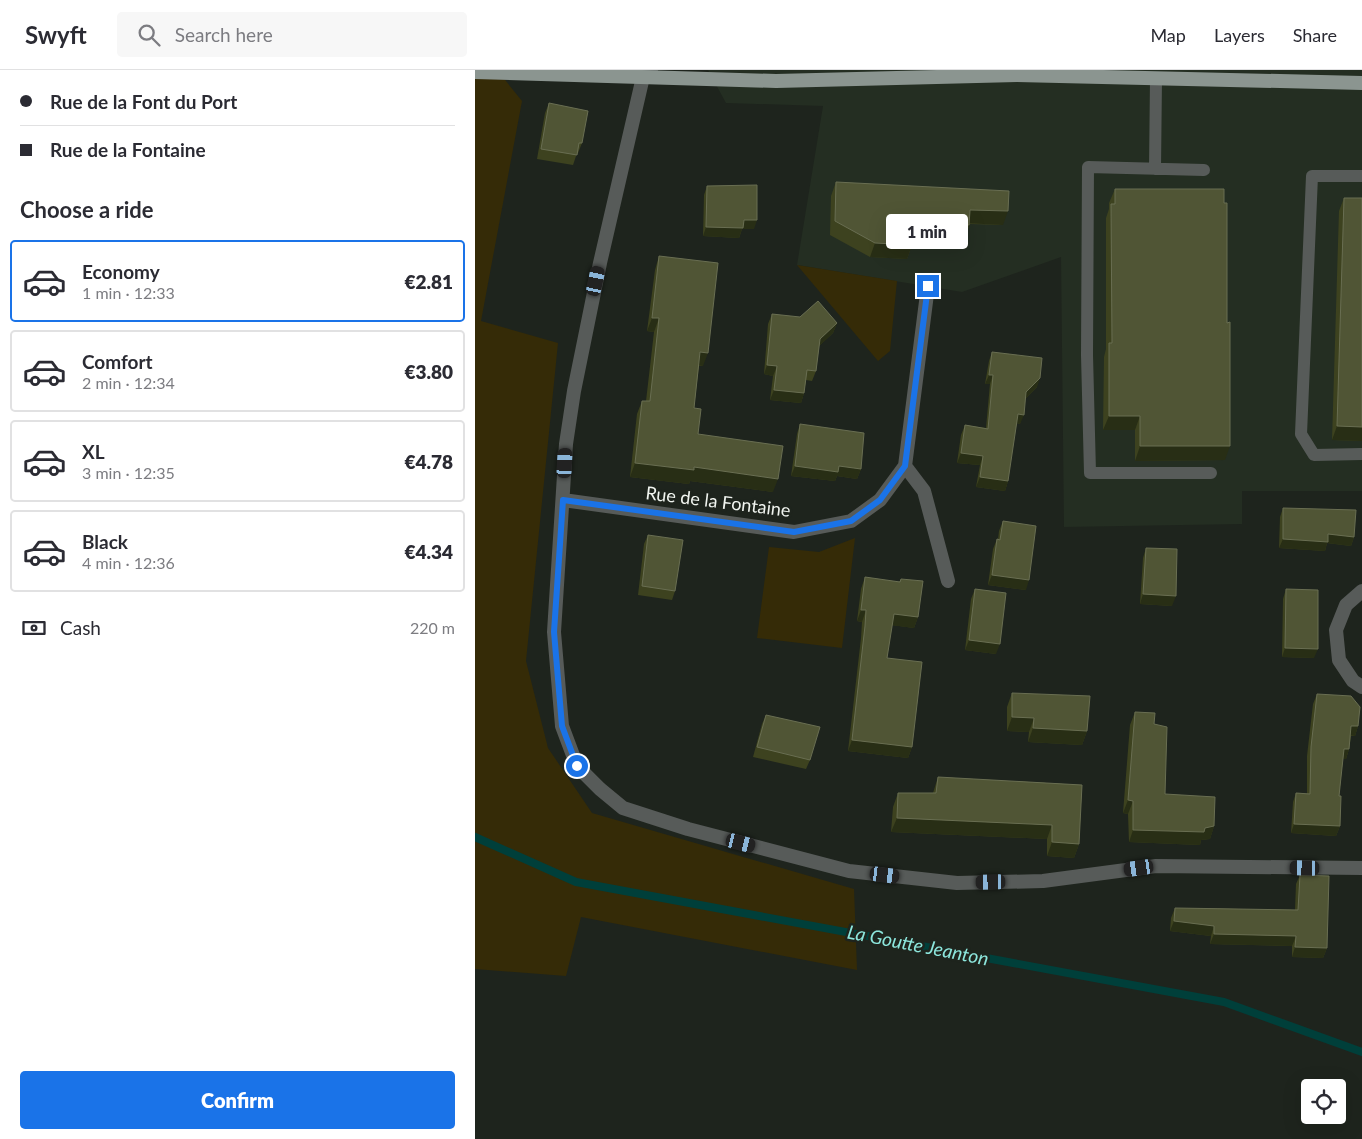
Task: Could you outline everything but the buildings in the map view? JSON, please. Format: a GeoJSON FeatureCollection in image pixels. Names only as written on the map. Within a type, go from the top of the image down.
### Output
{"type":"FeatureCollection","features":[{"type":"Feature","properties":{"kind":"main road"},"geometry":{"type":"LineString","coordinates":[[978,70],[1017,75]]}},
{"type":"Feature","properties":{"kind":"main road"},"geometry":{"type":"LineString","coordinates":[[475,72],[647,74],[775,81],[1017,75],[1362,84]]}},
{"type":"Feature","properties":{"kind":"street"},"geometry":{"type":"LineString","coordinates":[[647,74],[600,263],[574,391],[566,444],[554,632],[562,726],[577,766],[623,808],[688,830],[849,871],[957,883],[1043,881],[1155,866],[1362,868]]}},
{"type":"Feature","properties":{"kind":"street","name":"Rue de la Fontaine"},"geometry":{"type":"LineString","coordinates":[[563,500],[794,532],[851,521],[880,500],[905,466],[928,286]]}},
{"type":"Feature","properties":{"kind":"street"},"geometry":{"type":"LineString","coordinates":[[905,466],[924,491],[948,581]]}},
{"type":"Feature","properties":{"kind":"street"},"geometry":{"type":"LineString","coordinates":[[1362,591],[1346,606],[1336,630],[1339,660],[1353,680],[1362,687]]}},
{"type":"Feature","properties":{"kind":"lane"},"geometry":{"type":"LineString","coordinates":[[1155,169],[1156,79]]}},
{"type":"Feature","properties":{"kind":"lane"},"geometry":{"type":"LineString","coordinates":[[1204,170],[1088,167],[1087,355],[1090,473],[1211,474]]}},
{"type":"Feature","properties":{"kind":"lane"},"geometry":{"type":"LineString","coordinates":[[1362,176],[1312,176],[1301,434],[1314,454],[1362,454]]}},
{"type":"Feature","properties":{"kind":"shaded area"},"geometry":{"type":"Polygon","coordinates":[[[475,70],[497,70],[522,101],[481,321],[558,343],[526,661],[548,748],[592,813],[854,889],[857,970],[581,917],[566,976],[475,969],[475,70]]]}},
{"type":"Feature","properties":{"kind":"shaded area"},"geometry":{"type":"Polygon","coordinates":[[[708,70],[1362,70],[1362,491],[1242,491],[1242,524],[1064,527],[1061,257],[962,292],[797,265],[823,106],[726,103],[708,70]]]}},
{"type":"Feature","properties":{"kind":"shaded area"},"geometry":{"type":"Polygon","coordinates":[[[797,265],[897,281],[890,351],[878,361],[797,265]]]}},
{"type":"Feature","properties":{"kind":"shaded area"},"geometry":{"type":"Polygon","coordinates":[[[855,538],[842,648],[757,638],[769,547],[819,552],[855,538]]]}},
{"type":"Feature","properties":{"kind":"waterway","name":"La Goutte Jeanton"},"geometry":{"type":"LineString","coordinates":[[475,837],[576,882],[1224,1002],[1362,1052]]}},
{"type":"Feature","properties":{"kind":"route"},"geometry":{"type":"LineString","coordinates":[[577,766],[562,726],[556,670],[554,632],[563,500],[794,532],[851,521],[880,500],[905,466],[928,286]]}}]}
